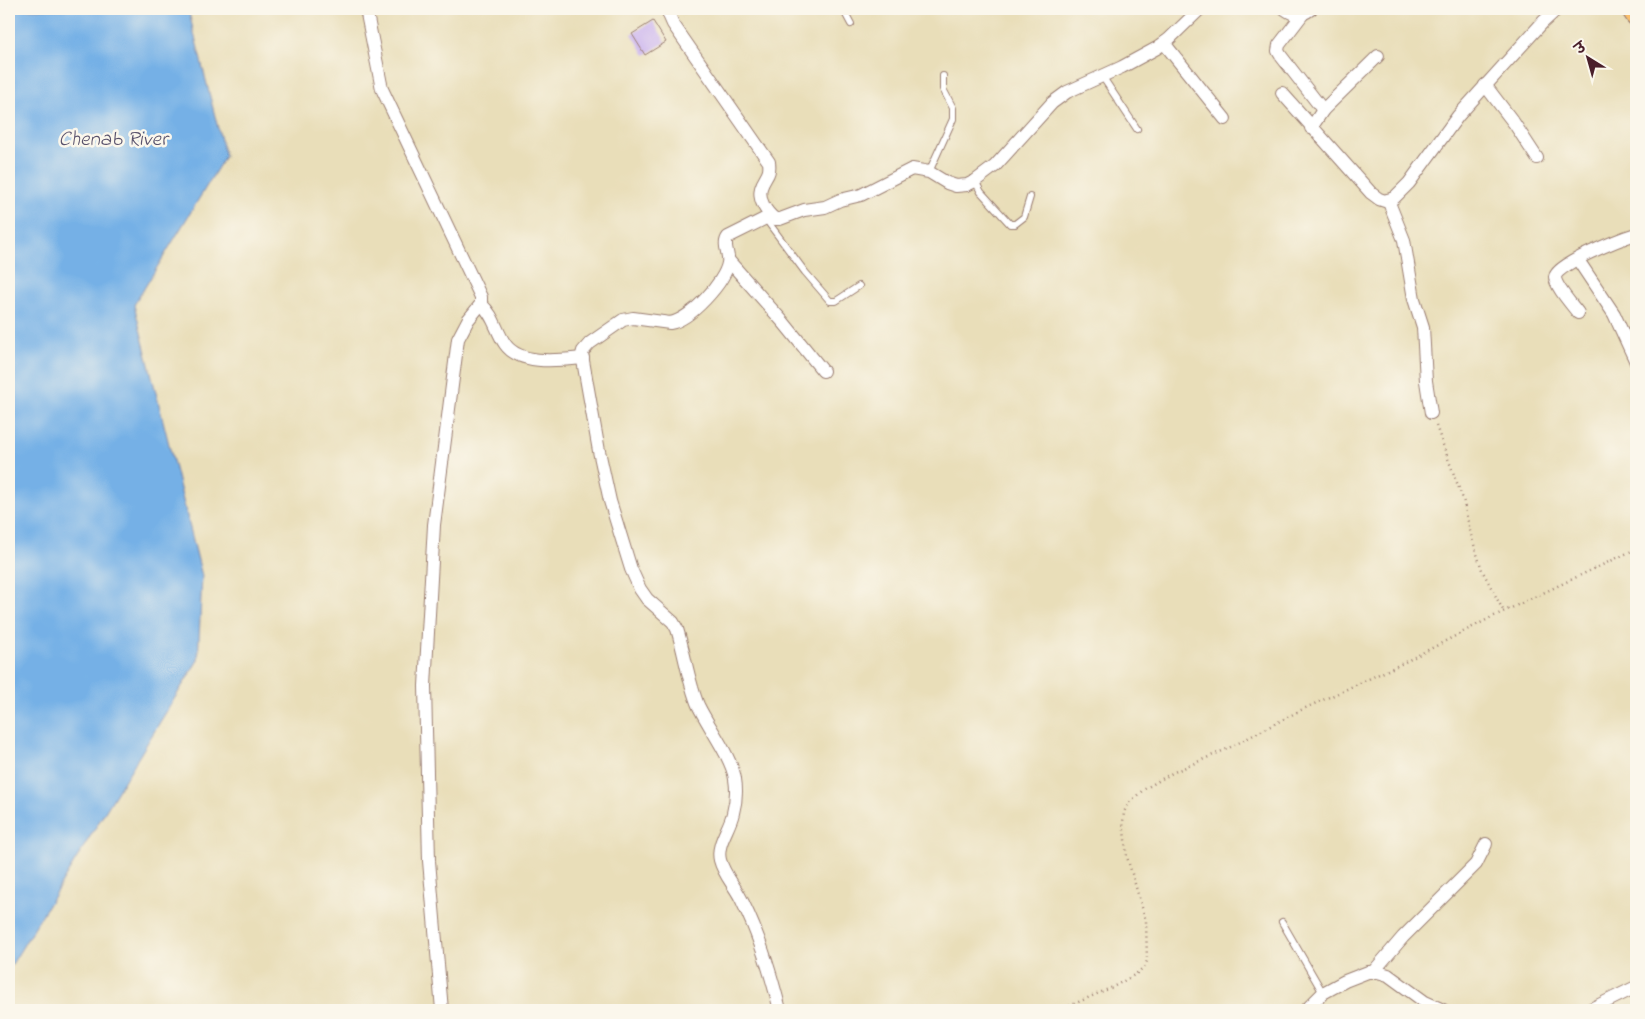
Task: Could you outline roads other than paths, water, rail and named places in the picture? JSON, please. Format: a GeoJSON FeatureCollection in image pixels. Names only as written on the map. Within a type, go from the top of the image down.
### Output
{"type":"FeatureCollection","features":[{"type":"Feature","properties":{"kind":"highway"},"geometry":{"type":"LineString","coordinates":[[1632,9],[1636,14]]}},
{"type":"Feature","properties":{"kind":"street"},"geometry":{"type":"LineString","coordinates":[[366,9],[382,89],[468,266],[481,297],[481,304],[468,320],[458,339],[434,525],[425,686],[429,861],[442,1010]]}},
{"type":"Feature","properties":{"kind":"street"},"geometry":{"type":"LineString","coordinates":[[670,9],[669,15],[673,24],[768,162],[769,174],[761,188],[762,203],[767,217]]}},
{"type":"Feature","properties":{"kind":"street"},"geometry":{"type":"LineString","coordinates":[[780,1010],[756,931],[720,860],[720,848],[733,814],[737,793],[735,776],[722,748],[699,708],[691,688],[677,628],[640,589],[631,569],[610,501],[599,451],[583,351],[590,343],[623,320],[633,318],[670,323],[689,315],[701,304],[726,270],[729,261],[726,245],[728,237],[767,217],[780,219],[792,213],[825,207],[840,200],[861,195],[912,169],[929,172],[956,186],[967,185],[975,181],[995,166],[1052,103],[1067,92],[1122,67],[1164,43],[1200,9]]}},
{"type":"Feature","properties":{"kind":"street"},"geometry":{"type":"LineString","coordinates":[[1285,9],[1294,15],[1306,12]]}},
{"type":"Feature","properties":{"kind":"street"},"geometry":{"type":"LineString","coordinates":[[1282,93],[1311,128],[1371,193],[1379,199],[1388,200],[1394,198],[1409,183],[1458,116],[1557,9]]}},
{"type":"Feature","properties":{"kind":"street"},"geometry":{"type":"LineString","coordinates":[[1306,12],[1279,45],[1278,51],[1323,110]]}},
{"type":"Feature","properties":{"kind":"street"},"geometry":{"type":"LineString","coordinates":[[1164,43],[1225,119]]}},
{"type":"Feature","properties":{"kind":"street"},"geometry":{"type":"LineString","coordinates":[[1311,128],[1323,110],[1378,56]]}},
{"type":"Feature","properties":{"kind":"street"},"geometry":{"type":"LineString","coordinates":[[1485,85],[1514,123],[1537,158]]}},
{"type":"Feature","properties":{"kind":"street"},"geometry":{"type":"LineString","coordinates":[[1388,200],[1404,240],[1414,299],[1423,327],[1426,381],[1431,413]]}},
{"type":"Feature","properties":{"kind":"street"},"geometry":{"type":"LineString","coordinates":[[1578,313],[1558,286],[1555,279],[1556,274],[1562,268],[1606,245],[1636,234]]}},
{"type":"Feature","properties":{"kind":"street"},"geometry":{"type":"LineString","coordinates":[[1578,260],[1614,314],[1636,362]]}},
{"type":"Feature","properties":{"kind":"street"},"geometry":{"type":"LineString","coordinates":[[729,261],[784,323],[823,371]]}},
{"type":"Feature","properties":{"kind":"street"},"geometry":{"type":"LineString","coordinates":[[481,304],[490,314],[506,344],[515,353],[536,360],[558,361],[583,358]]}},
{"type":"Feature","properties":{"kind":"street"},"geometry":{"type":"LineString","coordinates":[[1373,972],[1403,937],[1476,864],[1486,844]]}},
{"type":"Feature","properties":{"kind":"street"},"geometry":{"type":"LineString","coordinates":[[1306,1010],[1323,993],[1345,981],[1368,972],[1373,972],[1388,976],[1425,1002],[1443,1010]]}},
{"type":"Feature","properties":{"kind":"street"},"geometry":{"type":"LineString","coordinates":[[1589,1010],[1636,987]]}},
{"type":"Feature","properties":{"kind":"lane"},"geometry":{"type":"LineString","coordinates":[[843,9],[850,24]]}},
{"type":"Feature","properties":{"kind":"lane"},"geometry":{"type":"LineString","coordinates":[[929,172],[953,119],[953,108],[943,89],[943,76]]}},
{"type":"Feature","properties":{"kind":"lane"},"geometry":{"type":"LineString","coordinates":[[1102,76],[1137,128]]}},
{"type":"Feature","properties":{"kind":"lane"},"geometry":{"type":"LineString","coordinates":[[975,181],[981,192],[1010,224],[1015,224],[1024,217],[1030,197]]}},
{"type":"Feature","properties":{"kind":"lane"},"geometry":{"type":"LineString","coordinates":[[767,217],[805,272],[830,301],[836,302],[859,286]]}},
{"type":"Feature","properties":{"kind":"lane"},"geometry":{"type":"LineString","coordinates":[[1282,922],[1323,993]]}},
{"type":"Feature","properties":{"kind":"water","name":"Chenab River"},"geometry":{"type":"Polygon","coordinates":[[[9,9],[188,9],[225,156],[134,305],[202,576],[198,660],[9,969],[9,9]]]}}]}
